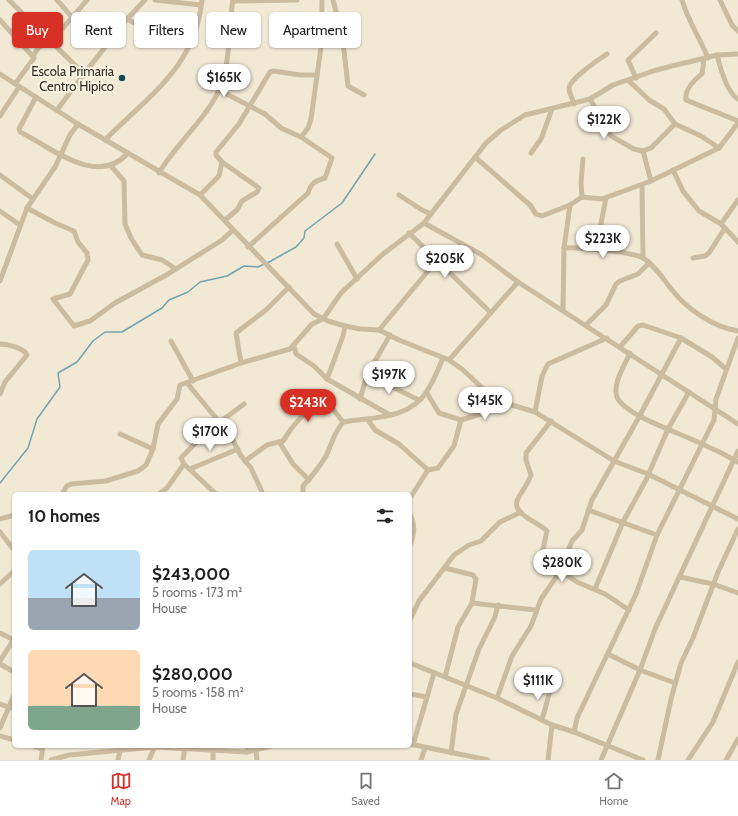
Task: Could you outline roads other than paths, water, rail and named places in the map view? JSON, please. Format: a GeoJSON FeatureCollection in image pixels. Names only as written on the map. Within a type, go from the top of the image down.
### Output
{"type":"FeatureCollection","features":[{"type":"Feature","properties":{"kind":"street"},"geometry":{"type":"LineString","coordinates":[[9,0],[21,12]]}},
{"type":"Feature","properties":{"kind":"street"},"geometry":{"type":"LineString","coordinates":[[57,0],[71,16]]}},
{"type":"Feature","properties":{"kind":"street"},"geometry":{"type":"LineString","coordinates":[[76,12],[87,0]]}},
{"type":"Feature","properties":{"kind":"street"},"geometry":{"type":"LineString","coordinates":[[57,110],[127,19],[144,0]]}},
{"type":"Feature","properties":{"kind":"street"},"geometry":{"type":"LineString","coordinates":[[155,0],[202,2],[198,17]]}},
{"type":"Feature","properties":{"kind":"street"},"geometry":{"type":"LineString","coordinates":[[159,172],[170,154],[200,119],[219,90],[227,65],[233,0],[296,0]]}},
{"type":"Feature","properties":{"kind":"street"},"geometry":{"type":"LineString","coordinates":[[301,137],[308,128],[311,119],[321,47],[322,0]]}},
{"type":"Feature","properties":{"kind":"street"},"geometry":{"type":"LineString","coordinates":[[333,0],[342,33],[348,86],[364,95]]}},
{"type":"Feature","properties":{"kind":"street"},"geometry":{"type":"LineString","coordinates":[[475,157],[530,205],[539,216],[570,205],[582,197],[598,199],[606,198],[642,184],[719,148],[738,122],[686,100],[686,94],[694,79],[702,74],[706,58],[700,38],[687,18],[682,0]]}},
{"type":"Feature","properties":{"kind":"street"},"geometry":{"type":"LineString","coordinates":[[720,0],[732,24],[738,31]]}},
{"type":"Feature","properties":{"kind":"street"},"geometry":{"type":"LineString","coordinates":[[63,28],[71,18]]}},
{"type":"Feature","properties":{"kind":"street"},"geometry":{"type":"LineString","coordinates":[[127,19],[134,23]]}},
{"type":"Feature","properties":{"kind":"street"},"geometry":{"type":"LineString","coordinates":[[0,20],[34,56]]}},
{"type":"Feature","properties":{"kind":"street"},"geometry":{"type":"LineString","coordinates":[[636,78],[628,60],[656,33]]}},
{"type":"Feature","properties":{"kind":"street"},"geometry":{"type":"LineString","coordinates":[[0,116],[17,85],[34,59],[38,48]]}},
{"type":"Feature","properties":{"kind":"street"},"geometry":{"type":"LineString","coordinates":[[57,48],[84,74]]}},
{"type":"Feature","properties":{"kind":"street"},"geometry":{"type":"LineString","coordinates":[[105,140],[169,78],[185,56],[188,48]]}},
{"type":"Feature","properties":{"kind":"street"},"geometry":{"type":"LineString","coordinates":[[574,104],[570,91],[570,85],[591,64],[607,54]]}},
{"type":"Feature","properties":{"kind":"street"},"geometry":{"type":"LineString","coordinates":[[63,492],[66,486],[71,484],[106,482],[138,471],[146,465],[153,449],[160,420],[177,399],[178,388],[187,383],[241,363],[285,351],[294,346],[312,324],[323,319],[341,293],[387,249],[424,223],[486,143],[510,124],[529,114],[590,99],[613,85],[629,81],[656,70],[717,55],[738,54]]}},
{"type":"Feature","properties":{"kind":"street"},"geometry":{"type":"LineString","coordinates":[[717,55],[724,78],[733,96],[738,99]]}},
{"type":"Feature","properties":{"kind":"street"},"geometry":{"type":"LineString","coordinates":[[226,220],[237,210],[242,201],[257,192],[259,188],[222,162],[216,155],[216,152],[239,124],[272,71],[317,75]]}},
{"type":"Feature","properties":{"kind":"street"},"geometry":{"type":"LineString","coordinates":[[0,74],[78,124],[200,196],[226,220],[248,247],[267,264],[310,311],[323,319],[360,329],[379,330],[449,360],[462,369],[490,396],[500,402],[534,412],[551,421],[614,461],[648,474],[679,491],[712,505],[738,519]]}},
{"type":"Feature","properties":{"kind":"street"},"geometry":{"type":"LineString","coordinates":[[629,81],[649,100],[664,109],[675,124],[701,136],[719,148]]}},
{"type":"Feature","properties":{"kind":"street"},"geometry":{"type":"LineString","coordinates":[[219,90],[265,114],[286,131],[301,137],[332,158],[327,176],[310,185],[308,194],[248,247]]}},
{"type":"Feature","properties":{"kind":"street"},"geometry":{"type":"LineString","coordinates":[[36,97],[19,130],[61,155],[89,166],[111,166],[118,163],[128,153]]}},
{"type":"Feature","properties":{"kind":"street"},"geometry":{"type":"LineString","coordinates":[[590,99],[611,136],[634,149],[643,151],[653,146],[675,124]]}},
{"type":"Feature","properties":{"kind":"street"},"geometry":{"type":"LineString","coordinates":[[531,153],[541,139],[552,109]]}},
{"type":"Feature","properties":{"kind":"street"},"geometry":{"type":"LineString","coordinates":[[0,281],[27,208],[52,173],[78,124]]}},
{"type":"Feature","properties":{"kind":"street"},"geometry":{"type":"LineString","coordinates":[[643,151],[651,180]]}},
{"type":"Feature","properties":{"kind":"street"},"geometry":{"type":"LineString","coordinates":[[582,197],[581,183],[583,159]]}},
{"type":"Feature","properties":{"kind":"street"},"geometry":{"type":"LineString","coordinates":[[200,196],[218,176],[222,162]]}},
{"type":"Feature","properties":{"kind":"street"},"geometry":{"type":"LineString","coordinates":[[111,166],[125,185],[124,220],[131,238],[142,255],[162,260],[176,269]]}},
{"type":"Feature","properties":{"kind":"street"},"geometry":{"type":"LineString","coordinates":[[673,170],[683,191],[698,211],[723,226],[738,242]]}},
{"type":"Feature","properties":{"kind":"street"},"geometry":{"type":"LineString","coordinates":[[0,176],[33,199]]}},
{"type":"Feature","properties":{"kind":"street"},"geometry":{"type":"LineString","coordinates":[[642,184],[643,257]]}},
{"type":"Feature","properties":{"kind":"street"},"geometry":{"type":"LineString","coordinates":[[399,195],[431,214]]}},
{"type":"Feature","properties":{"kind":"street"},"geometry":{"type":"LineString","coordinates":[[596,250],[606,198]]}},
{"type":"Feature","properties":{"kind":"street"},"geometry":{"type":"LineString","coordinates":[[693,258],[705,256],[709,253],[738,200]]}},
{"type":"Feature","properties":{"kind":"street"},"geometry":{"type":"LineString","coordinates":[[563,310],[564,248],[570,205]]}},
{"type":"Feature","properties":{"kind":"street"},"geometry":{"type":"LineString","coordinates":[[27,208],[74,231],[78,242],[87,253],[88,260],[73,290],[68,295],[53,299],[74,326],[90,321],[115,303],[176,269],[222,240],[233,230]]}},
{"type":"Feature","properties":{"kind":"street"},"geometry":{"type":"LineString","coordinates":[[0,211],[20,225]]}},
{"type":"Feature","properties":{"kind":"street"},"geometry":{"type":"LineString","coordinates":[[424,223],[482,255],[518,282],[607,338],[660,375],[738,424]]}},
{"type":"Feature","properties":{"kind":"street"},"geometry":{"type":"LineString","coordinates":[[409,233],[491,313]]}},
{"type":"Feature","properties":{"kind":"street"},"geometry":{"type":"LineString","coordinates":[[337,244],[356,279]]}},
{"type":"Feature","properties":{"kind":"street"},"geometry":{"type":"LineString","coordinates":[[564,248],[596,250],[643,257],[676,295],[703,317],[720,326],[738,331]]}},
{"type":"Feature","properties":{"kind":"street"},"geometry":{"type":"LineString","coordinates":[[379,330],[438,260]]}},
{"type":"Feature","properties":{"kind":"street"},"geometry":{"type":"LineString","coordinates":[[586,325],[606,305],[616,284],[638,274],[649,263]]}},
{"type":"Feature","properties":{"kind":"street"},"geometry":{"type":"LineString","coordinates":[[449,360],[518,282]]}},
{"type":"Feature","properties":{"kind":"street"},"geometry":{"type":"LineString","coordinates":[[241,363],[236,333],[266,310],[289,287]]}},
{"type":"Feature","properties":{"kind":"street"},"geometry":{"type":"LineString","coordinates":[[620,347],[640,325],[681,338],[712,357],[726,369]]}},
{"type":"Feature","properties":{"kind":"street"},"geometry":{"type":"LineString","coordinates":[[327,379],[341,342],[345,326]]}},
{"type":"Feature","properties":{"kind":"street"},"geometry":{"type":"LineString","coordinates":[[360,399],[367,375],[390,335]]}},
{"type":"Feature","properties":{"kind":"street"},"geometry":{"type":"LineString","coordinates":[[534,412],[542,376],[548,364],[607,338]]}},
{"type":"Feature","properties":{"kind":"street"},"geometry":{"type":"LineString","coordinates":[[497,698],[512,656],[531,626],[536,610],[544,593],[559,573],[570,546],[582,530],[588,510],[614,461],[640,417],[660,375],[681,338]]}},
{"type":"Feature","properties":{"kind":"street"},"geometry":{"type":"LineString","coordinates":[[574,732],[577,718],[636,594],[657,535],[714,420],[715,409],[726,369],[736,350],[738,338]]}},
{"type":"Feature","properties":{"kind":"street"},"geometry":{"type":"LineString","coordinates":[[171,341],[193,381]]}},
{"type":"Feature","properties":{"kind":"street"},"geometry":{"type":"LineString","coordinates":[[0,344],[13,346],[25,351],[27,355],[5,382],[0,394]]}},
{"type":"Feature","properties":{"kind":"street"},"geometry":{"type":"LineString","coordinates":[[294,346],[296,354],[314,366],[327,379],[390,415]]}},
{"type":"Feature","properties":{"kind":"street"},"geometry":{"type":"LineString","coordinates":[[630,353],[616,391],[617,397],[622,403],[640,417],[702,444],[736,461]]}},
{"type":"Feature","properties":{"kind":"street"},"geometry":{"type":"LineString","coordinates":[[302,492],[303,486],[326,456],[334,433],[343,422],[368,420],[390,415],[405,409],[419,400],[427,392],[443,358]]}},
{"type":"Feature","properties":{"kind":"street"},"geometry":{"type":"LineString","coordinates":[[367,375],[419,400]]}},
{"type":"Feature","properties":{"kind":"street"},"geometry":{"type":"LineString","coordinates":[[187,383],[220,421],[251,468],[262,492]]}},
{"type":"Feature","properties":{"kind":"street"},"geometry":{"type":"LineString","coordinates":[[427,392],[439,413],[461,420],[481,414],[500,402]]}},
{"type":"Feature","properties":{"kind":"street"},"geometry":{"type":"LineString","coordinates":[[595,589],[624,522],[646,480],[668,429],[689,392]]}},
{"type":"Feature","properties":{"kind":"street"},"geometry":{"type":"LineString","coordinates":[[245,461],[267,446],[280,443],[285,439],[290,429],[302,416],[325,403],[329,404],[343,422]]}},
{"type":"Feature","properties":{"kind":"street"},"geometry":{"type":"LineString","coordinates":[[214,492],[181,460],[183,455],[205,433],[244,404]]}},
{"type":"Feature","properties":{"kind":"street"},"geometry":{"type":"LineString","coordinates":[[368,420],[375,430],[399,444],[428,470]]}},
{"type":"Feature","properties":{"kind":"street"},"geometry":{"type":"LineString","coordinates":[[412,495],[428,470],[438,468],[454,446],[461,420]]}},
{"type":"Feature","properties":{"kind":"street"},"geometry":{"type":"LineString","coordinates":[[551,421],[526,453],[526,460],[531,475],[517,501],[517,506],[521,512],[546,529],[542,554],[543,569],[559,573],[595,589],[629,610]]}},
{"type":"Feature","properties":{"kind":"street"},"geometry":{"type":"LineString","coordinates":[[120,434],[153,449]]}},
{"type":"Feature","properties":{"kind":"street"},"geometry":{"type":"LineString","coordinates":[[280,443],[292,464],[309,480]]}},
{"type":"Feature","properties":{"kind":"street"},"geometry":{"type":"LineString","coordinates":[[190,470],[238,449]]}},
{"type":"Feature","properties":{"kind":"street"},"geometry":{"type":"LineString","coordinates":[[601,760],[640,670],[655,629],[712,505],[736,461],[738,451]]}},
{"type":"Feature","properties":{"kind":"street"},"geometry":{"type":"LineString","coordinates":[[162,492],[167,488],[184,464]]}},
{"type":"Feature","properties":{"kind":"street"},"geometry":{"type":"LineString","coordinates":[[588,510],[657,535]]}},
{"type":"Feature","properties":{"kind":"street"},"geometry":{"type":"LineString","coordinates":[[412,616],[419,601],[454,555],[470,545],[481,541],[500,522],[521,512]]}},
{"type":"Feature","properties":{"kind":"street"},"geometry":{"type":"LineString","coordinates":[[0,520],[12,517]]}},
{"type":"Feature","properties":{"kind":"street"},"geometry":{"type":"LineString","coordinates":[[412,519],[415,526],[412,533]]}},
{"type":"Feature","properties":{"kind":"street"},"geometry":{"type":"LineString","coordinates":[[658,760],[675,683],[681,663],[713,584],[738,529]]}},
{"type":"Feature","properties":{"kind":"street"},"geometry":{"type":"LineString","coordinates":[[0,532],[12,547]]}},
{"type":"Feature","properties":{"kind":"street"},"geometry":{"type":"LineString","coordinates":[[445,568],[475,576],[472,603],[458,627],[445,677]]}},
{"type":"Feature","properties":{"kind":"street"},"geometry":{"type":"LineString","coordinates":[[0,584],[12,573]]}},
{"type":"Feature","properties":{"kind":"street"},"geometry":{"type":"LineString","coordinates":[[680,577],[713,584],[738,593]]}},
{"type":"Feature","properties":{"kind":"street"},"geometry":{"type":"LineString","coordinates":[[472,603],[536,610]]}},
{"type":"Feature","properties":{"kind":"street"},"geometry":{"type":"LineString","coordinates":[[451,753],[454,720],[479,649],[495,617],[498,605]]}},
{"type":"Feature","properties":{"kind":"street"},"geometry":{"type":"LineString","coordinates":[[0,633],[12,638]]}},
{"type":"Feature","properties":{"kind":"street"},"geometry":{"type":"LineString","coordinates":[[12,642],[0,662],[12,671]]}},
{"type":"Feature","properties":{"kind":"street"},"geometry":{"type":"LineString","coordinates":[[608,654],[640,670],[675,683]]}},
{"type":"Feature","properties":{"kind":"street"},"geometry":{"type":"LineString","coordinates":[[688,760],[713,722],[738,662]]}},
{"type":"Feature","properties":{"kind":"street"},"geometry":{"type":"LineString","coordinates":[[412,664],[497,698],[552,725],[574,732],[642,760]]}},
{"type":"Feature","properties":{"kind":"street"},"geometry":{"type":"LineString","coordinates":[[434,673],[412,744],[476,759],[488,760]]}},
{"type":"Feature","properties":{"kind":"street"},"geometry":{"type":"LineString","coordinates":[[542,720],[551,687]]}},
{"type":"Feature","properties":{"kind":"street"},"geometry":{"type":"LineString","coordinates":[[412,694],[426,698]]}},
{"type":"Feature","properties":{"kind":"street"},"geometry":{"type":"LineString","coordinates":[[0,728],[12,699]]}},
{"type":"Feature","properties":{"kind":"street"},"geometry":{"type":"LineString","coordinates":[[0,704],[12,708]]}},
{"type":"Feature","properties":{"kind":"street"},"geometry":{"type":"LineString","coordinates":[[548,760],[552,725]]}},
{"type":"Feature","properties":{"kind":"street"},"geometry":{"type":"LineString","coordinates":[[0,736],[12,739]]}},
{"type":"Feature","properties":{"kind":"street"},"geometry":{"type":"LineString","coordinates":[[726,760],[738,739]]}},
{"type":"Feature","properties":{"kind":"street"},"geometry":{"type":"LineString","coordinates":[[41,760],[42,748]]}},
{"type":"Feature","properties":{"kind":"street"},"geometry":{"type":"LineString","coordinates":[[51,760],[120,748],[118,760]]}},
{"type":"Feature","properties":{"kind":"street"},"geometry":{"type":"LineString","coordinates":[[149,760],[154,748]]}},
{"type":"Feature","properties":{"kind":"street"},"geometry":{"type":"LineString","coordinates":[[184,760],[185,748]]}},
{"type":"Feature","properties":{"kind":"street"},"geometry":{"type":"LineString","coordinates":[[194,748],[247,752],[265,748]]}},
{"type":"Feature","properties":{"kind":"street"},"geometry":{"type":"LineString","coordinates":[[421,760],[425,748]]}},
{"type":"Feature","properties":{"kind":"street"},"geometry":{"type":"LineString","coordinates":[[213,750],[213,760]]}},
{"type":"Feature","properties":{"kind":"street"},"geometry":{"type":"LineString","coordinates":[[256,751],[257,760]]}},
{"type":"Feature","properties":{"kind":"street"},"geometry":{"type":"LineString","coordinates":[[91,760],[92,753]]}},
{"type":"Feature","properties":{"kind":"waterway"},"geometry":{"type":"LineString","coordinates":[[0,483],[28,448],[37,419],[60,387],[58,373],[77,362],[93,341],[105,332],[122,332],[162,308],[169,300],[188,292],[200,282],[227,276],[244,266],[258,267],[296,247],[304,238],[305,231],[342,203],[375,154]]}},
{"type":"Feature","properties":{"kind":"place","name":"Escola Primaria Centro Hipico"},"geometry":{"type":"Point","coordinates":[122,78]}}]}
